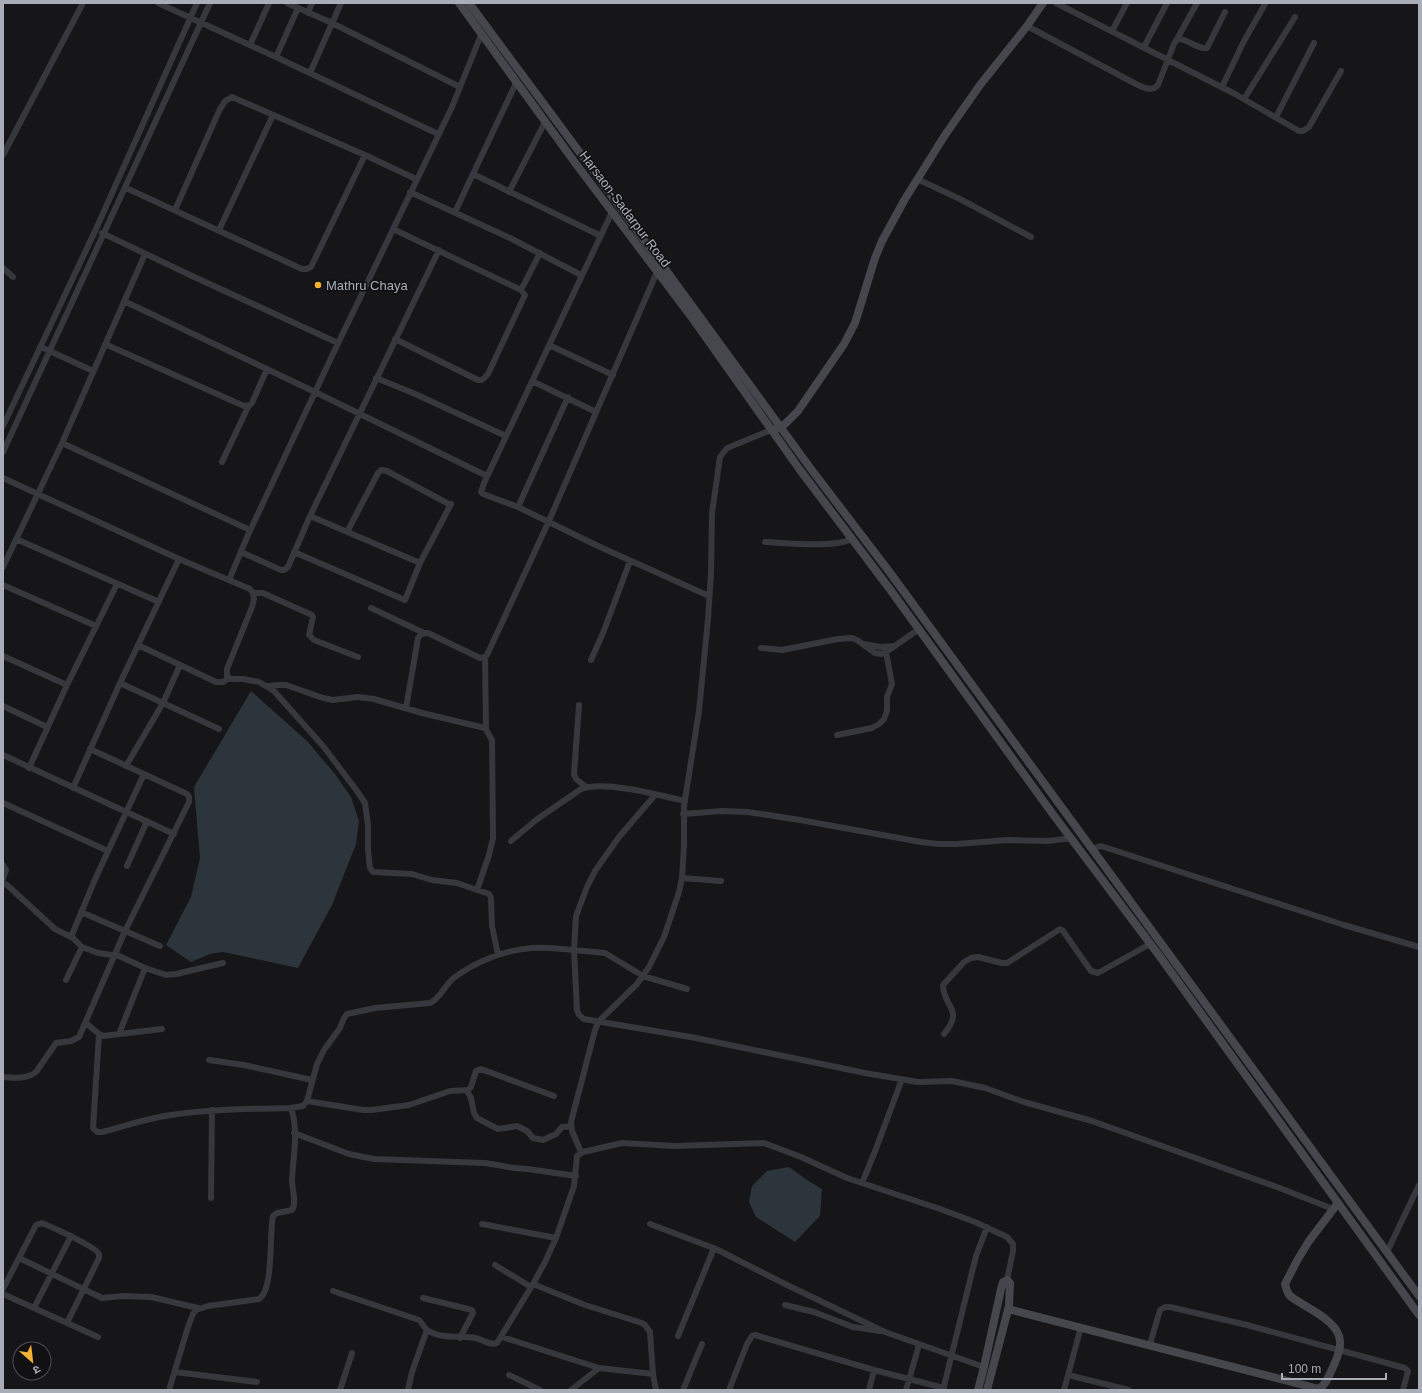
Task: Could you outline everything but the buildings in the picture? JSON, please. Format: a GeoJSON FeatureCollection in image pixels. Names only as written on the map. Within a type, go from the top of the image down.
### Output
{"type":"FeatureCollection","features":[{"type":"Feature","properties":{"kind":"street"},"geometry":{"type":"LineString","coordinates":[[3,155],[83,3]]}},
{"type":"Feature","properties":{"kind":"street"},"geometry":{"type":"LineString","coordinates":[[158,3],[438,134]]}},
{"type":"Feature","properties":{"kind":"street"},"geometry":{"type":"LineString","coordinates":[[3,426],[96,229],[197,3]]}},
{"type":"Feature","properties":{"kind":"street"},"geometry":{"type":"LineString","coordinates":[[3,452],[210,3]]}},
{"type":"Feature","properties":{"kind":"street"},"geometry":{"type":"LineString","coordinates":[[250,45],[268,3]]}},
{"type":"Feature","properties":{"kind":"street"},"geometry":{"type":"LineString","coordinates":[[287,3],[332,23],[460,87]]}},
{"type":"Feature","properties":{"kind":"street"},"geometry":{"type":"LineString","coordinates":[[308,13],[312,3]]}},
{"type":"Feature","properties":{"kind":"street"},"geometry":{"type":"LineString","coordinates":[[310,73],[341,3]]}},
{"type":"Feature","properties":{"kind":"street","name":"Harsaon-Sadarpur Road"},"geometry":{"type":"LineString","coordinates":[[459,3],[516,83],[690,315],[771,430],[1150,944],[1336,1206],[1419,1315]]}},
{"type":"Feature","properties":{"kind":"street","name":"Harsaon-Sadarpur Road"},"geometry":{"type":"LineString","coordinates":[[469,3],[855,529],[891,574],[1419,1296]]}},
{"type":"Feature","properties":{"kind":"street"},"geometry":{"type":"LineString","coordinates":[[581,1152],[571,1126],[595,1030],[599,1021],[632,990],[643,976],[664,937],[677,899],[682,878],[684,801],[699,711],[709,596],[712,514],[720,457],[727,448],[780,427],[791,419],[821,379],[850,336],[874,258],[917,179],[945,135],[980,85],[1027,26],[1041,3]]}},
{"type":"Feature","properties":{"kind":"street"},"geometry":{"type":"LineString","coordinates":[[1056,3],[1222,87],[1300,131],[1307,129],[1341,72]]}},
{"type":"Feature","properties":{"kind":"street"},"geometry":{"type":"LineString","coordinates":[[1112,31],[1127,3]]}},
{"type":"Feature","properties":{"kind":"street"},"geometry":{"type":"LineString","coordinates":[[1144,47],[1167,3]]}},
{"type":"Feature","properties":{"kind":"street"},"geometry":{"type":"LineString","coordinates":[[1027,26],[1136,84],[1153,89],[1158,85],[1174,44],[1197,3]]}},
{"type":"Feature","properties":{"kind":"street"},"geometry":{"type":"LineString","coordinates":[[1222,87],[1244,41],[1265,4]]}},
{"type":"Feature","properties":{"kind":"street"},"geometry":{"type":"LineString","coordinates":[[276,57],[298,8]]}},
{"type":"Feature","properties":{"kind":"street"},"geometry":{"type":"LineString","coordinates":[[1177,40],[1183,39],[1202,48],[1207,48],[1225,12]]}},
{"type":"Feature","properties":{"kind":"street"},"geometry":{"type":"LineString","coordinates":[[1244,99],[1295,17]]}},
{"type":"Feature","properties":{"kind":"street"},"geometry":{"type":"LineString","coordinates":[[229,580],[250,530],[460,87],[481,35]]}},
{"type":"Feature","properties":{"kind":"street"},"geometry":{"type":"LineString","coordinates":[[1276,117],[1314,43]]}},
{"type":"Feature","properties":{"kind":"street"},"geometry":{"type":"LineString","coordinates":[[455,212],[516,83]]}},
{"type":"Feature","properties":{"kind":"street"},"geometry":{"type":"LineString","coordinates":[[175,210],[225,101],[232,97],[365,155],[416,180]]}},
{"type":"Feature","properties":{"kind":"street"},"geometry":{"type":"LineString","coordinates":[[219,230],[273,115]]}},
{"type":"Feature","properties":{"kind":"street"},"geometry":{"type":"LineString","coordinates":[[509,192],[545,122]]}},
{"type":"Feature","properties":{"kind":"street"},"geometry":{"type":"LineString","coordinates":[[126,188],[302,269],[309,268],[365,155]]}},
{"type":"Feature","properties":{"kind":"street"},"geometry":{"type":"LineString","coordinates":[[473,174],[601,236]]}},
{"type":"Feature","properties":{"kind":"street"},"geometry":{"type":"LineString","coordinates":[[917,179],[960,199],[1031,237]]}},
{"type":"Feature","properties":{"kind":"street"},"geometry":{"type":"LineString","coordinates":[[410,192],[540,253],[581,275]]}},
{"type":"Feature","properties":{"kind":"street"},"geometry":{"type":"LineString","coordinates":[[612,212],[481,488],[481,493],[518,507],[548,523],[709,596]]}},
{"type":"Feature","properties":{"kind":"street"},"geometry":{"type":"LineString","coordinates":[[96,229],[145,254],[338,343]]}},
{"type":"Feature","properties":{"kind":"street"},"geometry":{"type":"LineString","coordinates":[[393,229],[524,292],[524,297],[488,374],[482,380],[478,380],[395,339]]}},
{"type":"Feature","properties":{"kind":"street"},"geometry":{"type":"LineString","coordinates":[[241,552],[281,570],[288,567],[310,516],[438,250]]}},
{"type":"Feature","properties":{"kind":"street"},"geometry":{"type":"LineString","coordinates":[[521,290],[540,253]]}},
{"type":"Feature","properties":{"kind":"street"},"geometry":{"type":"LineString","coordinates":[[3,567],[62,443],[145,254]]}},
{"type":"Feature","properties":{"kind":"street"},"geometry":{"type":"LineString","coordinates":[[3,268],[13,277]]}},
{"type":"Feature","properties":{"kind":"street"},"geometry":{"type":"LineString","coordinates":[[486,730],[485,658],[548,523],[657,272]]}},
{"type":"Feature","properties":{"kind":"street"},"geometry":{"type":"LineString","coordinates":[[124,301],[316,392],[487,476]]}},
{"type":"Feature","properties":{"kind":"street"},"geometry":{"type":"LineString","coordinates":[[105,344],[244,406],[250,405]]}},
{"type":"Feature","properties":{"kind":"street"},"geometry":{"type":"LineString","coordinates":[[549,345],[613,375]]}},
{"type":"Feature","properties":{"kind":"street"},"geometry":{"type":"LineString","coordinates":[[41,347],[93,370]]}},
{"type":"Feature","properties":{"kind":"street"},"geometry":{"type":"LineString","coordinates":[[222,462],[267,369]]}},
{"type":"Feature","properties":{"kind":"street"},"geometry":{"type":"LineString","coordinates":[[376,378],[413,393],[506,436]]}},
{"type":"Feature","properties":{"kind":"street"},"geometry":{"type":"LineString","coordinates":[[532,381],[568,397],[596,412]]}},
{"type":"Feature","properties":{"kind":"street"},"geometry":{"type":"LineString","coordinates":[[518,507],[568,397]]}},
{"type":"Feature","properties":{"kind":"street"},"geometry":{"type":"LineString","coordinates":[[62,443],[250,530]]}},
{"type":"Feature","properties":{"kind":"street"},"geometry":{"type":"LineString","coordinates":[[294,552],[405,600],[420,564],[449,504],[381,470],[347,532]]}},
{"type":"Feature","properties":{"kind":"street"},"geometry":{"type":"LineString","coordinates":[[3,478],[179,559],[250,589],[253,593],[254,599],[227,669],[227,676],[229,678]]}},
{"type":"Feature","properties":{"kind":"street"},"geometry":{"type":"LineString","coordinates":[[310,516],[420,564]]}},
{"type":"Feature","properties":{"kind":"street"},"geometry":{"type":"LineString","coordinates":[[16,539],[159,602]]}},
{"type":"Feature","properties":{"kind":"street"},"geometry":{"type":"LineString","coordinates":[[765,542],[832,544],[852,539]]}},
{"type":"Feature","properties":{"kind":"street"},"geometry":{"type":"LineString","coordinates":[[74,788],[120,683],[179,559]]}},
{"type":"Feature","properties":{"kind":"street"},"geometry":{"type":"LineString","coordinates":[[590,660],[603,633],[630,561]]}},
{"type":"Feature","properties":{"kind":"street"},"geometry":{"type":"LineString","coordinates":[[29,768],[46,727],[117,584]]}},
{"type":"Feature","properties":{"kind":"street"},"geometry":{"type":"LineString","coordinates":[[3,585],[96,626]]}},
{"type":"Feature","properties":{"kind":"street"},"geometry":{"type":"LineString","coordinates":[[253,593],[263,593],[312,615],[313,618],[309,635],[314,640],[358,657]]}},
{"type":"Feature","properties":{"kind":"street"},"geometry":{"type":"LineString","coordinates":[[371,608],[480,658],[485,658]]}},
{"type":"Feature","properties":{"kind":"street"},"geometry":{"type":"LineString","coordinates":[[761,648],[782,650],[846,638],[855,639],[875,653],[882,654],[896,646],[919,629]]}},
{"type":"Feature","properties":{"kind":"street"},"geometry":{"type":"LineString","coordinates":[[406,708],[418,638],[424,633]]}},
{"type":"Feature","properties":{"kind":"street"},"geometry":{"type":"LineString","coordinates":[[860,642],[873,646],[896,646]]}},
{"type":"Feature","properties":{"kind":"street"},"geometry":{"type":"LineString","coordinates":[[138,645],[216,682],[223,682],[229,678],[252,681],[268,686],[323,746],[363,798],[367,812],[368,851],[371,870],[375,872],[412,874],[432,880],[457,883],[487,893],[491,896],[492,926],[498,955]]}},
{"type":"Feature","properties":{"kind":"street"},"geometry":{"type":"LineString","coordinates":[[837,735],[872,728],[879,724],[884,718],[887,711],[888,697],[892,684],[886,652]]}},
{"type":"Feature","properties":{"kind":"street"},"geometry":{"type":"LineString","coordinates":[[3,656],[67,685]]}},
{"type":"Feature","properties":{"kind":"street"},"geometry":{"type":"LineString","coordinates":[[126,766],[162,703],[180,665]]}},
{"type":"Feature","properties":{"kind":"street"},"geometry":{"type":"LineString","coordinates":[[120,683],[219,729]]}},
{"type":"Feature","properties":{"kind":"street"},"geometry":{"type":"LineString","coordinates":[[268,686],[278,684],[286,685],[333,700],[358,697],[374,699],[482,727],[486,730],[492,740],[493,838],[476,890]]}},
{"type":"Feature","properties":{"kind":"street"},"geometry":{"type":"LineString","coordinates":[[579,705],[574,774],[576,779],[586,787]]}},
{"type":"Feature","properties":{"kind":"street"},"geometry":{"type":"LineString","coordinates":[[3,706],[46,727]]}},
{"type":"Feature","properties":{"kind":"street"},"geometry":{"type":"LineString","coordinates":[[3,1077],[18,1078],[33,1075],[56,1043],[71,1042],[77,1039],[86,1023],[125,931],[189,802],[189,797],[187,794],[90,749]]}},
{"type":"Feature","properties":{"kind":"street"},"geometry":{"type":"LineString","coordinates":[[3,755],[174,834]]}},
{"type":"Feature","properties":{"kind":"street"},"geometry":{"type":"LineString","coordinates":[[70,937],[144,774]]}},
{"type":"Feature","properties":{"kind":"street"},"geometry":{"type":"LineString","coordinates":[[511,841],[536,820],[586,787],[620,788],[684,801]]}},
{"type":"Feature","properties":{"kind":"street"},"geometry":{"type":"LineString","coordinates":[[655,795],[619,837],[595,871],[576,916],[574,950],[578,1013],[584,1019],[696,1038],[865,1073],[924,1082],[952,1082],[985,1088],[1024,1102],[1081,1117],[1336,1206],[1306,1245],[1285,1284],[1290,1296],[1325,1318],[1334,1328],[1340,1339],[1339,1350],[1330,1374],[1319,1389]]}},
{"type":"Feature","properties":{"kind":"street"},"geometry":{"type":"LineString","coordinates":[[3,803],[108,851]]}},
{"type":"Feature","properties":{"kind":"street"},"geometry":{"type":"LineString","coordinates":[[683,814],[722,811],[748,812],[938,844],[1007,840],[1048,841],[1072,838]]}},
{"type":"Feature","properties":{"kind":"street"},"geometry":{"type":"LineString","coordinates":[[127,866],[147,821]]}},
{"type":"Feature","properties":{"kind":"street"},"geometry":{"type":"LineString","coordinates":[[1086,857],[1092,850],[1101,846],[1419,948]]}},
{"type":"Feature","properties":{"kind":"street"},"geometry":{"type":"LineString","coordinates":[[3,865],[6,870],[3,879]]}},
{"type":"Feature","properties":{"kind":"street"},"geometry":{"type":"LineString","coordinates":[[682,878],[721,881]]}},
{"type":"Feature","properties":{"kind":"street"},"geometry":{"type":"LineString","coordinates":[[3,883],[55,929],[70,937],[82,947],[102,954],[125,958],[145,968],[170,975],[223,963]]}},
{"type":"Feature","properties":{"kind":"street"},"geometry":{"type":"LineString","coordinates":[[81,912],[160,946]]}},
{"type":"Feature","properties":{"kind":"street"},"geometry":{"type":"LineString","coordinates":[[944,1034],[952,1024],[953,1017],[943,990],[943,985],[964,962],[971,958],[978,957],[1007,963],[1060,929],[1063,930],[1091,971],[1098,973],[1150,944]]}},
{"type":"Feature","properties":{"kind":"street"},"geometry":{"type":"LineString","coordinates":[[66,980],[82,947]]}},
{"type":"Feature","properties":{"kind":"street"},"geometry":{"type":"LineString","coordinates":[[99,1034],[93,1128],[95,1131],[102,1132],[171,1114],[212,1110],[291,1108],[303,1106],[307,1101],[312,1080],[321,1055],[348,1014],[375,1008],[430,1003],[434,1001],[449,983],[459,974],[498,955],[532,948],[605,953],[643,976],[687,989]]}},
{"type":"Feature","properties":{"kind":"street"},"geometry":{"type":"LineString","coordinates":[[119,1034],[145,968]]}},
{"type":"Feature","properties":{"kind":"street"},"geometry":{"type":"LineString","coordinates":[[86,1023],[99,1034],[106,1036],[162,1029]]}},
{"type":"Feature","properties":{"kind":"street"},"geometry":{"type":"LineString","coordinates":[[209,1060],[244,1065],[312,1080]]}},
{"type":"Feature","properties":{"kind":"street"},"geometry":{"type":"LineString","coordinates":[[307,1101],[363,1110],[409,1105],[450,1091],[467,1091],[471,1087],[476,1071],[481,1069],[554,1096]]}},
{"type":"Feature","properties":{"kind":"street"},"geometry":{"type":"LineString","coordinates":[[862,1183],[902,1079]]}},
{"type":"Feature","properties":{"kind":"street"},"geometry":{"type":"LineString","coordinates":[[467,1091],[471,1098],[474,1113],[477,1118],[498,1129],[517,1126],[527,1131],[533,1138],[543,1140],[556,1134],[562,1128],[571,1126]]}},
{"type":"Feature","properties":{"kind":"street"},"geometry":{"type":"LineString","coordinates":[[19,1258],[102,1298],[123,1296],[151,1297],[198,1308],[259,1299],[265,1293],[270,1267],[273,1216],[277,1213],[292,1210],[294,1206],[292,1181],[295,1145],[294,1119],[291,1108]]}},
{"type":"Feature","properties":{"kind":"street"},"geometry":{"type":"LineString","coordinates":[[211,1198],[212,1110]]}},
{"type":"Feature","properties":{"kind":"street"},"geometry":{"type":"LineString","coordinates":[[294,1133],[349,1154],[374,1159],[485,1163],[576,1176]]}},
{"type":"Feature","properties":{"kind":"street"},"geometry":{"type":"LineString","coordinates":[[333,1291],[419,1320],[427,1330],[449,1337],[476,1338],[495,1344],[499,1342],[532,1285],[556,1238],[573,1191],[576,1176],[577,1156],[581,1152],[622,1143],[675,1146],[759,1143],[789,1152],[835,1173],[940,1209],[1007,1236],[1013,1244],[1013,1252],[1007,1280],[1010,1283],[1008,1309],[987,1390]]}},
{"type":"Feature","properties":{"kind":"street"},"geometry":{"type":"LineString","coordinates":[[1387,1252],[1419,1185]]}},
{"type":"Feature","properties":{"kind":"street"},"geometry":{"type":"LineString","coordinates":[[3,1289],[33,1229],[39,1223],[71,1236],[98,1251],[99,1258],[67,1323]]}},
{"type":"Feature","properties":{"kind":"street"},"geometry":{"type":"LineString","coordinates":[[482,1224],[556,1238]]}},
{"type":"Feature","properties":{"kind":"street"},"geometry":{"type":"LineString","coordinates":[[650,1224],[714,1248],[885,1332],[952,1357],[984,1367]]}},
{"type":"Feature","properties":{"kind":"street"},"geometry":{"type":"LineString","coordinates":[[729,1390],[747,1344],[752,1336],[756,1335],[944,1389],[976,1256],[987,1228]]}},
{"type":"Feature","properties":{"kind":"street"},"geometry":{"type":"LineString","coordinates":[[34,1308],[71,1236]]}},
{"type":"Feature","properties":{"kind":"street"},"geometry":{"type":"LineString","coordinates":[[678,1336],[714,1248]]}},
{"type":"Feature","properties":{"kind":"street"},"geometry":{"type":"LineString","coordinates":[[495,1265],[532,1285],[585,1305],[642,1323],[650,1332],[653,1374],[656,1390]]}},
{"type":"Feature","properties":{"kind":"street"},"geometry":{"type":"LineString","coordinates":[[978,1390],[1002,1282],[1007,1280]]}},
{"type":"Feature","properties":{"kind":"street"},"geometry":{"type":"LineString","coordinates":[[3,1294],[98,1337]]}},
{"type":"Feature","properties":{"kind":"street"},"geometry":{"type":"LineString","coordinates":[[423,1298],[472,1310],[472,1315],[460,1338]]}},
{"type":"Feature","properties":{"kind":"street"},"geometry":{"type":"LineString","coordinates":[[785,1305],[814,1312],[853,1326],[885,1332]]}},
{"type":"Feature","properties":{"kind":"street"},"geometry":{"type":"LineString","coordinates":[[1150,1344],[1160,1310],[1165,1307],[1199,1313],[1407,1369],[1408,1371],[1403,1390]]}},
{"type":"Feature","properties":{"kind":"street"},"geometry":{"type":"LineString","coordinates":[[169,1390],[193,1314],[198,1308]]}},
{"type":"Feature","properties":{"kind":"street"},"geometry":{"type":"LineString","coordinates":[[1008,1309],[1150,1344],[1319,1389],[1329,1390]]}},
{"type":"Feature","properties":{"kind":"street"},"geometry":{"type":"LineString","coordinates":[[1064,1390],[1081,1327]]}},
{"type":"Feature","properties":{"kind":"street"},"geometry":{"type":"LineString","coordinates":[[408,1390],[412,1372],[427,1330]]}},
{"type":"Feature","properties":{"kind":"street"},"geometry":{"type":"LineString","coordinates":[[502,1337],[599,1368],[653,1374]]}},
{"type":"Feature","properties":{"kind":"street"},"geometry":{"type":"LineString","coordinates":[[683,1390],[702,1344]]}},
{"type":"Feature","properties":{"kind":"street"},"geometry":{"type":"LineString","coordinates":[[906,1390],[919,1345]]}},
{"type":"Feature","properties":{"kind":"street"},"geometry":{"type":"LineString","coordinates":[[340,1390],[352,1353]]}},
{"type":"Feature","properties":{"kind":"street"},"geometry":{"type":"LineString","coordinates":[[571,1390],[599,1368]]}},
{"type":"Feature","properties":{"kind":"street"},"geometry":{"type":"LineString","coordinates":[[869,1390],[874,1370]]}},
{"type":"Feature","properties":{"kind":"street"},"geometry":{"type":"LineString","coordinates":[[175,1372],[257,1382]]}},
{"type":"Feature","properties":{"kind":"street"},"geometry":{"type":"LineString","coordinates":[[509,1375],[540,1390]]}},
{"type":"Feature","properties":{"kind":"street"},"geometry":{"type":"LineString","coordinates":[[1068,1375],[1118,1389],[1129,1390]]}},
{"type":"Feature","properties":{"kind":"street"},"geometry":{"type":"LineString","coordinates":[[981,1378],[990,1381]]}},
{"type":"Feature","properties":{"kind":"shaded area"},"geometry":{"type":"Polygon","coordinates":[[[251,691],[307,741],[335,774],[351,797],[359,821],[356,844],[332,905],[298,968],[223,952],[210,954],[191,962],[166,945],[191,897],[200,858],[194,787],[251,691]]]}},
{"type":"Feature","properties":{"kind":"shaded area"},"geometry":{"type":"Polygon","coordinates":[[[789,1167],[822,1189],[820,1216],[795,1242],[756,1217],[749,1202],[752,1186],[767,1171],[789,1167]]]}},
{"type":"Feature","properties":{"kind":"place","name":"Mathru Chaya"},"geometry":{"type":"Point","coordinates":[318,285]}}]}
